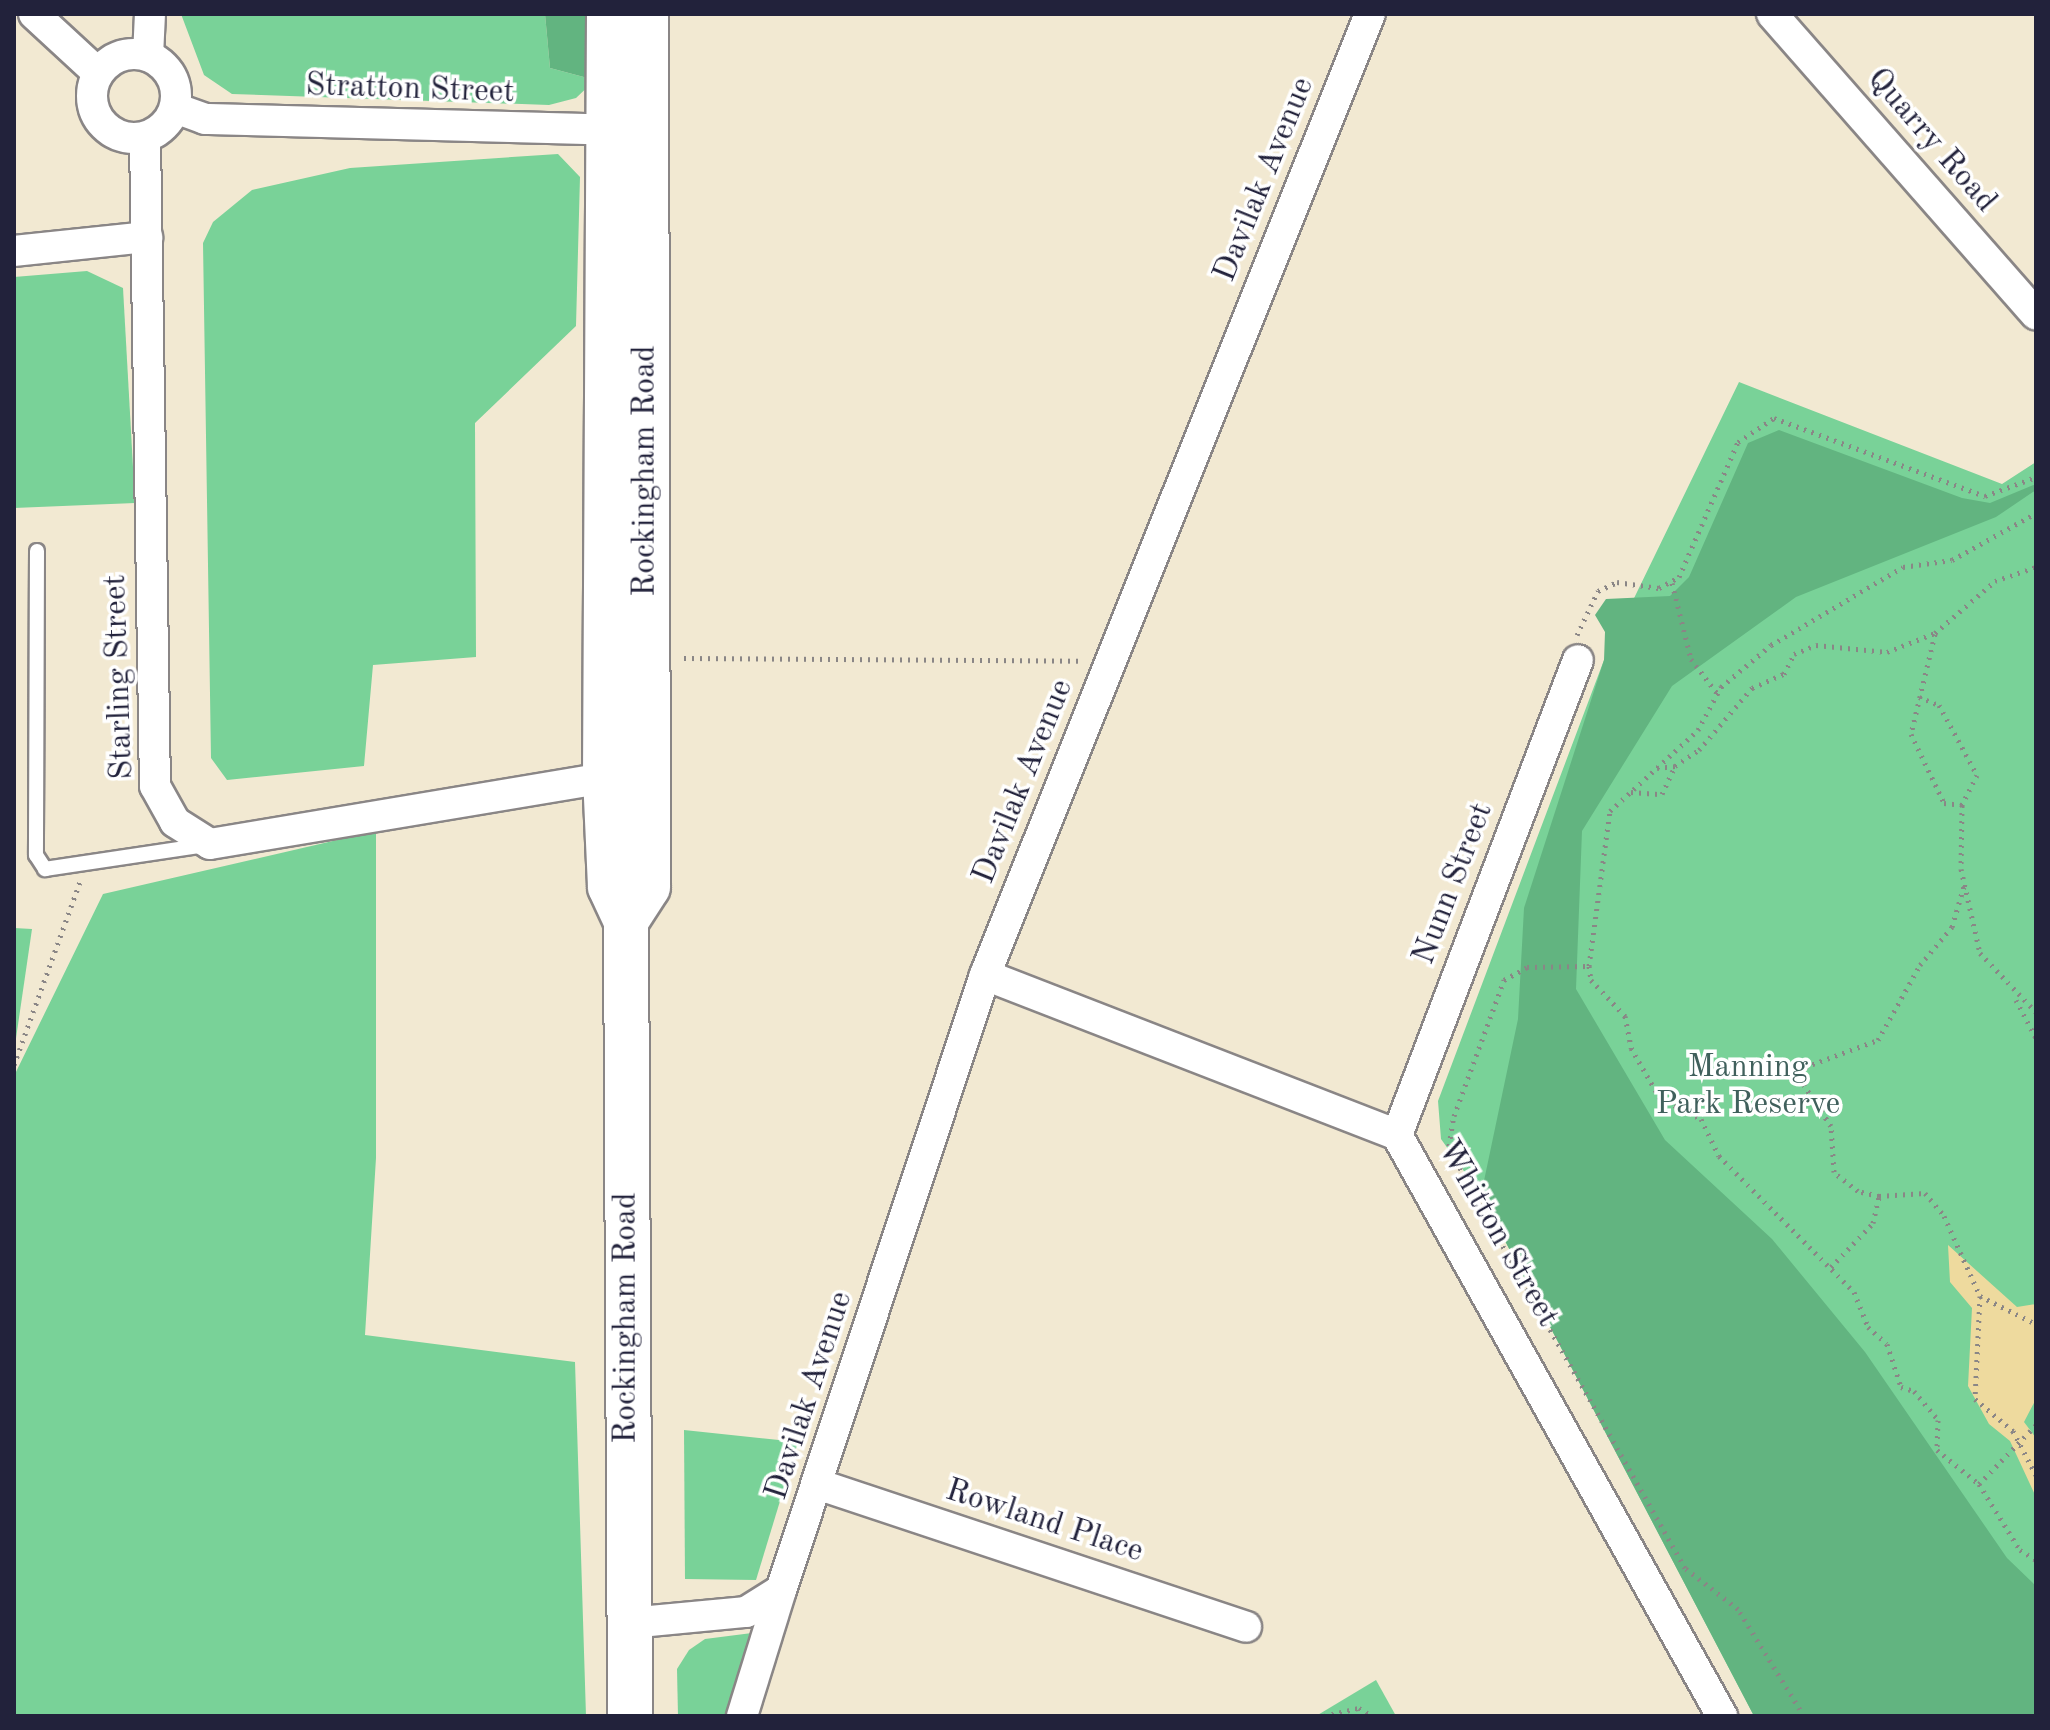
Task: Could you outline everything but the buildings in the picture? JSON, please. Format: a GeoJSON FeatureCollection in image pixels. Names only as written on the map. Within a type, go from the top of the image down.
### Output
{"type":"FeatureCollection","features":[{"type":"Feature","properties":{"kind":"main road","name":"Rockingham Road"},"geometry":{"type":"LineString","coordinates":[[609,14],[628,130]]}},
{"type":"Feature","properties":{"kind":"main road","name":"Rockingham Road"},"geometry":{"type":"LineString","coordinates":[[630,1716],[626,921],[648,887],[626,774],[628,130],[646,14]]}},
{"type":"Feature","properties":{"kind":"street"},"geometry":{"type":"LineString","coordinates":[[34,14],[98,73]]}},
{"type":"Feature","properties":{"kind":"street"},"geometry":{"type":"LineString","coordinates":[[148,56],[150,14]]}},
{"type":"Feature","properties":{"kind":"street","name":"Davilak Avenue"},"geometry":{"type":"LineString","coordinates":[[742,1716],[985,975],[1370,14]]}},
{"type":"Feature","properties":{"kind":"street","name":"Quarry Road"},"geometry":{"type":"LineString","coordinates":[[1772,14],[2036,314]]}},
{"type":"Feature","properties":{"kind":"street"},"geometry":{"type":"LineString","coordinates":[[120,56],[148,56],[169,71],[175,108],[145,138],[116,135],[96,115],[98,73],[120,56]]}},
{"type":"Feature","properties":{"kind":"street","name":"Stratton Street"},"geometry":{"type":"LineString","coordinates":[[175,108],[221,120],[628,130]]}},
{"type":"Feature","properties":{"kind":"street","name":"Starling Street"},"geometry":{"type":"LineString","coordinates":[[145,138],[155,786],[175,822],[210,844]]}},
{"type":"Feature","properties":{"kind":"street"},"geometry":{"type":"LineString","coordinates":[[14,251],[147,237]]}},
{"type":"Feature","properties":{"kind":"street","name":"Nunn Street"},"geometry":{"type":"LineString","coordinates":[[1397,1135],[1578,660]]}},
{"type":"Feature","properties":{"kind":"street"},"geometry":{"type":"LineString","coordinates":[[210,844],[626,774]]}},
{"type":"Feature","properties":{"kind":"street","name":"Whitton Street"},"geometry":{"type":"LineString","coordinates":[[985,975],[1397,1135],[1722,1716]]}},
{"type":"Feature","properties":{"kind":"street","name":"Rowland Place"},"geometry":{"type":"LineString","coordinates":[[820,1485],[1246,1627]]}},
{"type":"Feature","properties":{"kind":"street"},"geometry":{"type":"LineString","coordinates":[[629,1623],[746,1612],[781,1590]]}},
{"type":"Feature","properties":{"kind":"lane"},"geometry":{"type":"LineString","coordinates":[[37,551],[36,855],[45,869],[210,844]]}},
{"type":"Feature","properties":{"kind":"path"},"geometry":{"type":"LineString","coordinates":[[1717,693],[1691,659],[1672,583],[1738,442],[1774,418],[1985,496],[2036,477]]}},
{"type":"Feature","properties":{"kind":"path"},"geometry":{"type":"LineString","coordinates":[[2036,513],[1952,560],[1903,567],[1771,645],[1717,693],[1698,730],[1654,768],[1603,827],[1589,966],[1591,980],[1625,1016],[1631,1048],[1660,1098],[1701,1119],[1719,1156],[1831,1267],[1887,1344],[1901,1387],[1914,1391],[1938,1420],[1937,1450],[1979,1484],[2020,1550],[2036,1560]]}},
{"type":"Feature","properties":{"kind":"path"},"geometry":{"type":"LineString","coordinates":[[1654,768],[1675,766],[1699,750],[1752,688],[1784,674],[1794,654],[1816,645],[1887,652],[1935,633],[1995,581],[2036,567]]}},
{"type":"Feature","properties":{"kind":"path"},"geometry":{"type":"LineString","coordinates":[[1578,660],[1578,621],[1598,591],[1617,582],[1659,588],[1672,583]]}},
{"type":"Feature","properties":{"kind":"path"},"geometry":{"type":"LineString","coordinates":[[1935,633],[1911,734],[1925,776],[1944,803],[1962,805]]}},
{"type":"Feature","properties":{"kind":"path"},"geometry":{"type":"LineString","coordinates":[[666,658],[1087,661]]}},
{"type":"Feature","properties":{"kind":"path"},"geometry":{"type":"LineString","coordinates":[[1919,697],[1939,705],[1977,775],[1962,805],[1965,882],[1980,953],[2014,996],[2036,1038]]}},
{"type":"Feature","properties":{"kind":"path"},"geometry":{"type":"LineString","coordinates":[[1631,792],[1662,794],[1675,766]]}},
{"type":"Feature","properties":{"kind":"path"},"geometry":{"type":"LineString","coordinates":[[14,1065],[84,863]]}},
{"type":"Feature","properties":{"kind":"path"},"geometry":{"type":"LineString","coordinates":[[1965,882],[1952,927],[1904,988],[1878,1040],[1805,1067],[1804,1085],[1831,1126],[1834,1172],[1879,1196],[1925,1193],[1944,1216],[1980,1296],[1975,1399],[2021,1448],[2036,1475]]}},
{"type":"Feature","properties":{"kind":"path"},"geometry":{"type":"LineString","coordinates":[[1589,966],[1516,970],[1495,1001],[1449,1146],[1685,1568],[1738,1609],[1804,1716]]}},
{"type":"Feature","properties":{"kind":"path"},"geometry":{"type":"LineString","coordinates":[[2014,996],[2036,1012]]}},
{"type":"Feature","properties":{"kind":"path"},"geometry":{"type":"LineString","coordinates":[[1831,1267],[1873,1223],[1879,1196]]}},
{"type":"Feature","properties":{"kind":"path"},"geometry":{"type":"LineString","coordinates":[[1980,1296],[2036,1324]]}},
{"type":"Feature","properties":{"kind":"path"},"geometry":{"type":"LineString","coordinates":[[1979,1484],[2021,1448],[2036,1425]]}},
{"type":"Feature","properties":{"kind":"path"},"geometry":{"type":"LineString","coordinates":[[1324,1716],[1359,1708],[1372,1716]]}},
{"type":"Feature","properties":{"kind":"green space"},"geometry":{"type":"Polygon","coordinates":[[[181,14],[545,14],[550,68],[595,80],[576,98],[549,105],[232,94],[204,75],[181,14]]]}},
{"type":"Feature","properties":{"kind":"green space"},"geometry":{"type":"Polygon","coordinates":[[[545,14],[594,14],[595,80],[550,68],[545,14]]]}},
{"type":"Feature","properties":{"kind":"green space"},"geometry":{"type":"Polygon","coordinates":[[[558,154],[580,177],[576,326],[475,423],[476,657],[373,665],[364,766],[227,780],[211,758],[203,243],[213,222],[252,190],[350,168],[558,154]]]}},
{"type":"Feature","properties":{"kind":"green space"},"geometry":{"type":"Polygon","coordinates":[[[87,271],[123,288],[135,503],[14,508],[14,277],[87,271]]]}},
{"type":"Feature","properties":{"kind":"green space","name":"Manning Park Reserve"},"geometry":{"type":"Polygon","coordinates":[[[1739,382],[2002,484],[2036,462],[2036,1716],[1754,1716],[1481,1195],[1441,1139],[1438,1101],[1604,660],[1739,382]]]}},
{"type":"Feature","properties":{"kind":"green space"},"geometry":{"type":"Polygon","coordinates":[[[1779,430],[1962,498],[1990,503],[2036,484],[2036,490],[1996,517],[1796,597],[1672,686],[1582,831],[1576,989],[1665,1140],[1772,1239],[1865,1352],[2007,1558],[2036,1586],[2036,1716],[1754,1716],[1481,1195],[1518,1019],[1524,908],[1604,660],[1605,632],[1595,615],[1606,599],[1670,596],[1689,577],[1748,443],[1779,430]]]}},
{"type":"Feature","properties":{"kind":"green space"},"geometry":{"type":"Polygon","coordinates":[[[376,831],[376,1158],[365,1335],[575,1362],[586,1716],[14,1716],[14,1076],[103,894],[376,831]]]}},
{"type":"Feature","properties":{"kind":"green space"},"geometry":{"type":"Polygon","coordinates":[[[14,928],[32,929],[14,1052],[14,928]]]}},
{"type":"Feature","properties":{"kind":"green space"},"geometry":{"type":"Polygon","coordinates":[[[684,1430],[798,1442],[756,1580],[685,1579],[684,1430]]]}},
{"type":"Feature","properties":{"kind":"green space"},"geometry":{"type":"Polygon","coordinates":[[[752,1633],[726,1716],[678,1716],[677,1669],[689,1650],[705,1639],[752,1633]]]}},
{"type":"Feature","properties":{"kind":"green space"},"geometry":{"type":"Polygon","coordinates":[[[1376,1680],[1396,1716],[1316,1716],[1376,1680]]]}},
{"type":"Feature","properties":{"kind":"sand"},"geometry":{"type":"Polygon","coordinates":[[[1948,1245],[2017,1307],[2036,1304],[2036,1399],[2024,1422],[2036,1438],[2036,1497],[2010,1441],[1989,1424],[1968,1386],[1972,1308],[1950,1282],[1948,1245]]]}}]}
